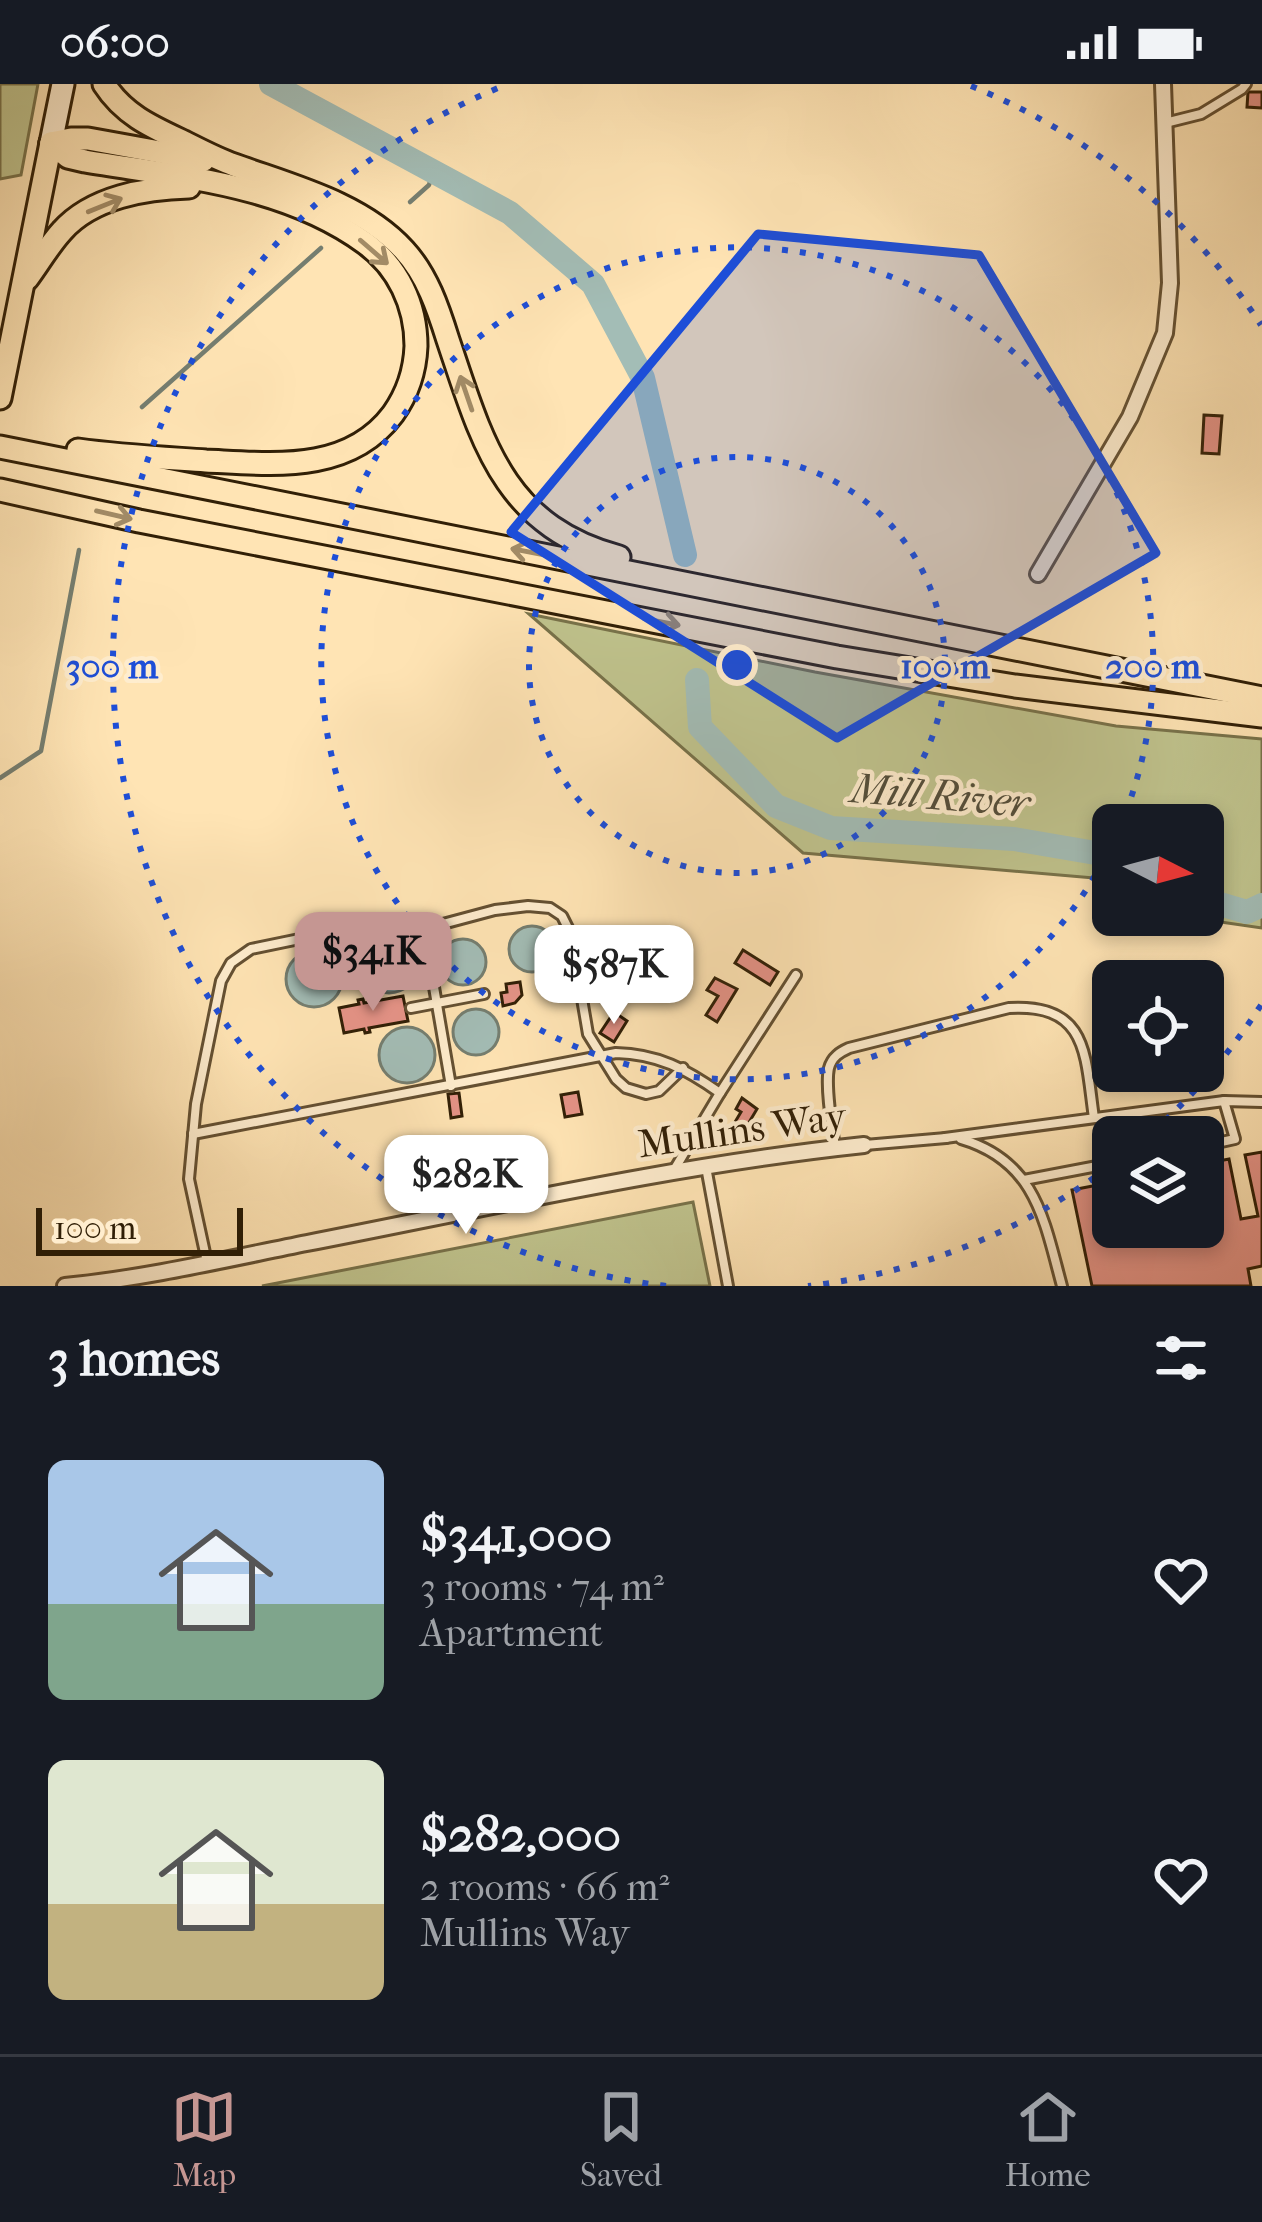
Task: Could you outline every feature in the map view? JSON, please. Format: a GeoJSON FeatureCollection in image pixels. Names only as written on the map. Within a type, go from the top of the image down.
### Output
{"type":"FeatureCollection","features":[{"type":"Feature","properties":{"kind":"main road"},"geometry":{"type":"LineString","coordinates":[[0,396],[63,84]]}},
{"type":"Feature","properties":{"kind":"main road"},"geometry":{"type":"LineString","coordinates":[[0,437],[121,455],[279,464],[331,457],[382,427],[406,392],[414,365],[413,317],[398,278],[375,251],[344,229],[231,175],[136,119],[104,84]]}},
{"type":"Feature","properties":{"kind":"main road"},"geometry":{"type":"LineString","coordinates":[[51,143],[68,157],[85,161],[293,186],[381,230],[415,263],[433,297],[492,460],[521,500],[554,529],[588,549],[911,628]]}},
{"type":"Feature","properties":{"kind":"main road"},"geometry":{"type":"LineString","coordinates":[[23,284],[64,227],[94,207],[231,175]]}},
{"type":"Feature","properties":{"kind":"main road"},"geometry":{"type":"LineString","coordinates":[[0,447],[1262,698]]}},
{"type":"Feature","properties":{"kind":"main road"},"geometry":{"type":"LineString","coordinates":[[0,490],[837,657],[1015,686],[1262,716]]}},
{"type":"Feature","properties":{"kind":"street"},"geometry":{"type":"LineString","coordinates":[[1038,574],[1130,417],[1165,333],[1170,283],[1163,84]]}},
{"type":"Feature","properties":{"kind":"street","name":"Mullins Way"},"geometry":{"type":"LineString","coordinates":[[65,1286],[674,1170],[863,1145]]}},
{"type":"Feature","properties":{"kind":"lane"},"geometry":{"type":"LineString","coordinates":[[1165,123],[1202,114],[1246,84]]}},
{"type":"Feature","properties":{"kind":"lane"},"geometry":{"type":"LineString","coordinates":[[207,1262],[189,1179],[193,1134],[218,992],[237,957],[260,946],[376,923],[424,929],[495,910],[528,906],[557,911],[571,934],[588,1034],[626,1088],[646,1094],[659,1091],[683,1068]]}},
{"type":"Feature","properties":{"kind":"lane"},"geometry":{"type":"LineString","coordinates":[[424,929],[451,1086]]}},
{"type":"Feature","properties":{"kind":"lane"},"geometry":{"type":"LineString","coordinates":[[674,1170],[796,975]]}},
{"type":"Feature","properties":{"kind":"lane"},"geometry":{"type":"LineString","coordinates":[[411,1008],[484,994]]}},
{"type":"Feature","properties":{"kind":"lane"},"geometry":{"type":"LineString","coordinates":[[836,1148],[829,1068],[836,1054],[1009,1008],[1051,1010],[1076,1033],[1094,1116]]}},
{"type":"Feature","properties":{"kind":"lane"},"geometry":{"type":"LineString","coordinates":[[580,1060],[588,1034]]}},
{"type":"Feature","properties":{"kind":"lane"},"geometry":{"type":"LineString","coordinates":[[193,1134],[601,1055],[636,1053],[659,1058],[720,1093]]}},
{"type":"Feature","properties":{"kind":"lane"},"geometry":{"type":"LineString","coordinates":[[1224,1141],[1235,1139],[1225,1101]]}},
{"type":"Feature","properties":{"kind":"lane"},"geometry":{"type":"LineString","coordinates":[[1109,1116],[1225,1101],[1262,1102]]}},
{"type":"Feature","properties":{"kind":"lane"},"geometry":{"type":"LineString","coordinates":[[946,1138],[1092,1118]]}},
{"type":"Feature","properties":{"kind":"lane","name":"Mullins Way"},"geometry":{"type":"LineString","coordinates":[[863,1145],[946,1138],[973,1143],[997,1154],[1024,1180]]}},
{"type":"Feature","properties":{"kind":"lane"},"geometry":{"type":"LineString","coordinates":[[706,1165],[728,1286]]}},
{"type":"Feature","properties":{"kind":"lane"},"geometry":{"type":"LineString","coordinates":[[1062,1286],[1039,1205],[1024,1180],[1092,1167]]}},
{"type":"Feature","properties":{"kind":"highlighted area"},"geometry":{"type":"Polygon","coordinates":[[[758,234],[979,255],[1156,553],[837,738],[511,532],[758,234]]]}},
{"type":"Feature","properties":{"kind":"green space"},"geometry":{"type":"Polygon","coordinates":[[[0,84],[38,84],[21,175],[0,179],[0,84]]]}},
{"type":"Feature","properties":{"kind":"green space"},"geometry":{"type":"Polygon","coordinates":[[[529,614],[1116,726],[1262,739],[1262,928],[1224,922],[1224,804],[1092,804],[1092,878],[803,853],[529,614]]]}},
{"type":"Feature","properties":{"kind":"green space"},"geometry":{"type":"Polygon","coordinates":[[[693,1202],[710,1286],[262,1286],[693,1202]]]}},
{"type":"Feature","properties":{"kind":"water"},"geometry":{"type":"Polygon","coordinates":[[[532,926],[548,933],[555,949],[548,965],[532,972],[516,965],[509,949],[516,933],[532,926]]]}},
{"type":"Feature","properties":{"kind":"water"},"geometry":{"type":"Polygon","coordinates":[[[389,937],[409,945],[417,965],[409,985],[389,993],[369,985],[361,965],[369,945],[389,937]]]}},
{"type":"Feature","properties":{"kind":"water"},"geometry":{"type":"Polygon","coordinates":[[[463,939],[479,946],[486,962],[479,978],[463,985],[447,978],[440,962],[447,946],[463,939]]]}},
{"type":"Feature","properties":{"kind":"water"},"geometry":{"type":"Polygon","coordinates":[[[314,951],[334,959],[342,979],[334,999],[314,1007],[294,999],[286,979],[294,959],[314,951]]]}},
{"type":"Feature","properties":{"kind":"water"},"geometry":{"type":"Polygon","coordinates":[[[476,1009],[492,1016],[499,1032],[492,1048],[476,1055],[460,1048],[453,1032],[460,1016],[476,1009]]]}},
{"type":"Feature","properties":{"kind":"water"},"geometry":{"type":"Polygon","coordinates":[[[407,1027],[427,1035],[435,1055],[427,1075],[407,1083],[387,1075],[379,1055],[387,1035],[407,1027]]]}},
{"type":"Feature","properties":{"kind":"building"},"geometry":{"type":"Polygon","coordinates":[[[1248,92],[1262,92],[1262,108],[1247,107],[1248,92]]]}},
{"type":"Feature","properties":{"kind":"building"},"geometry":{"type":"Polygon","coordinates":[[[1204,415],[1222,416],[1219,454],[1202,453],[1204,415]]]}},
{"type":"Feature","properties":{"kind":"building"},"geometry":{"type":"Polygon","coordinates":[[[629,939],[650,953],[625,991],[603,977],[629,939]]]}},
{"type":"Feature","properties":{"kind":"building"},"geometry":{"type":"Polygon","coordinates":[[[743,950],[778,972],[770,985],[735,963],[743,950]]]}},
{"type":"Feature","properties":{"kind":"building"},"geometry":{"type":"Polygon","coordinates":[[[715,978],[737,989],[717,1022],[706,1015],[718,996],[707,990],[715,978]]]}},
{"type":"Feature","properties":{"kind":"building"},"geometry":{"type":"Polygon","coordinates":[[[520,982],[522,995],[503,1006],[501,993],[507,992],[506,984],[520,982]]]}},
{"type":"Feature","properties":{"kind":"building"},"geometry":{"type":"Polygon","coordinates":[[[403,996],[408,1021],[369,1028],[365,1033],[364,1029],[344,1033],[339,1008],[363,999],[364,1003],[403,996]]]}},
{"type":"Feature","properties":{"kind":"building"},"geometry":{"type":"Polygon","coordinates":[[[614,1012],[627,1021],[614,1042],[600,1033],[614,1012]]]}},
{"type":"Feature","properties":{"kind":"building"},"geometry":{"type":"Polygon","coordinates":[[[578,1092],[582,1114],[565,1117],[561,1095],[578,1092]]]}},
{"type":"Feature","properties":{"kind":"building"},"geometry":{"type":"Polygon","coordinates":[[[459,1093],[462,1116],[451,1118],[448,1094],[459,1093]]]}},
{"type":"Feature","properties":{"kind":"building"},"geometry":{"type":"Polygon","coordinates":[[[742,1098],[757,1109],[742,1134],[732,1127],[741,1112],[736,1109],[742,1098]]]}},
{"type":"Feature","properties":{"kind":"building"},"geometry":{"type":"Polygon","coordinates":[[[1262,1152],[1262,1266],[1248,1269],[1251,1286],[1092,1286],[1072,1190],[1092,1186],[1092,1248],[1224,1248],[1224,1160],[1229,1159],[1241,1219],[1258,1216],[1245,1155],[1262,1152]]]}},
{"type":"Feature","properties":{"kind":"waterway","name":"Mill River"},"geometry":{"type":"LineString","coordinates":[[271,84],[510,213],[593,284],[643,378],[685,555]]}},
{"type":"Feature","properties":{"kind":"waterway"},"geometry":{"type":"LineString","coordinates":[[410,202],[429,185],[433,171]]}},
{"type":"Feature","properties":{"kind":"waterway"},"geometry":{"type":"LineString","coordinates":[[142,407],[321,248]]}},
{"type":"Feature","properties":{"kind":"waterway"},"geometry":{"type":"LineString","coordinates":[[0,778],[41,751],[79,550]]}},
{"type":"Feature","properties":{"kind":"waterway","name":"Mill River"},"geometry":{"type":"LineString","coordinates":[[697,680],[700,727],[776,806],[831,828],[1014,839],[1092,852]]}},
{"type":"Feature","properties":{"kind":"waterway","name":"Mill River"},"geometry":{"type":"LineString","coordinates":[[1224,905],[1247,912],[1262,905]]}}]}
